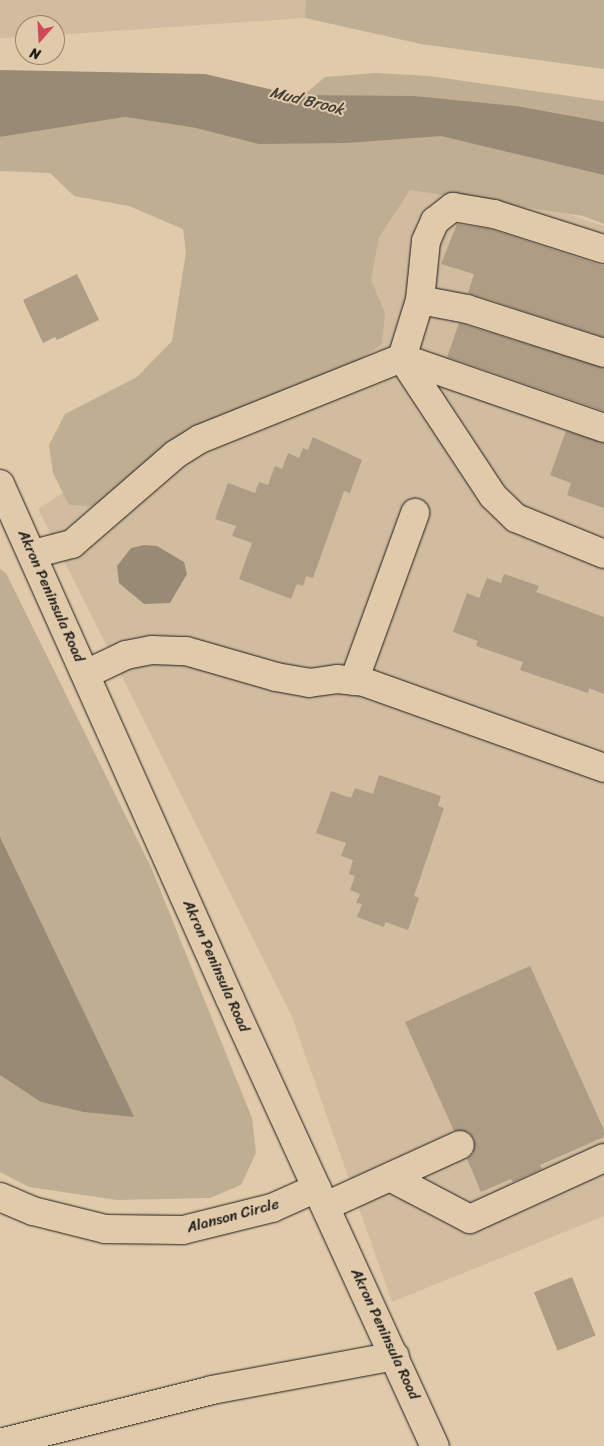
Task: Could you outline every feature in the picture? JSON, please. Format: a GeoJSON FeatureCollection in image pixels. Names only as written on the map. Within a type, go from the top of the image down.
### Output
{"type":"FeatureCollection","features":[{"type":"Feature","properties":{"kind":"street"},"geometry":{"type":"LineString","coordinates":[[402,358],[420,300],[426,241],[436,221],[453,207],[494,214],[604,250]]}},
{"type":"Feature","properties":{"kind":"street"},"geometry":{"type":"LineString","coordinates":[[420,300],[467,309],[604,353]]}},
{"type":"Feature","properties":{"kind":"street"},"geometry":{"type":"LineString","coordinates":[[402,358],[487,488],[510,513],[516,518],[604,554]]}},
{"type":"Feature","properties":{"kind":"street"},"geometry":{"type":"LineString","coordinates":[[33,554],[72,544],[176,454],[200,439],[402,358],[604,428]]}},
{"type":"Feature","properties":{"kind":"street","name":"Akron Peninsula Road"},"geometry":{"type":"LineString","coordinates":[[4,502],[33,554],[435,1446]]}},
{"type":"Feature","properties":{"kind":"street"},"geometry":{"type":"LineString","coordinates":[[354,681],[415,513]]}},
{"type":"Feature","properties":{"kind":"street"},"geometry":{"type":"LineString","coordinates":[[86,674],[126,655],[152,650],[178,650],[276,677],[309,683],[337,679],[354,681],[604,768]]}},
{"type":"Feature","properties":{"kind":"street","name":"Alanson Circle"},"geometry":{"type":"LineString","coordinates":[[0,1197],[33,1211],[105,1229],[183,1230],[322,1197],[390,1177],[460,1145]]}},
{"type":"Feature","properties":{"kind":"street"},"geometry":{"type":"LineString","coordinates":[[390,1177],[470,1219],[604,1158]]}},
{"type":"Feature","properties":{"kind":"street"},"geometry":{"type":"LineString","coordinates":[[0,1443],[195,1394],[395,1356]]}},
{"type":"Feature","properties":{"kind":"shaded area"},"geometry":{"type":"Polygon","coordinates":[[[0,0],[306,0],[305,18],[65,34],[65,15],[15,15],[15,37],[0,38],[0,0]]]}},
{"type":"Feature","properties":{"kind":"shaded area"},"geometry":{"type":"Polygon","coordinates":[[[306,0],[604,0],[604,69],[421,44],[305,18],[306,0]]]}},
{"type":"Feature","properties":{"kind":"shaded area"},"geometry":{"type":"Polygon","coordinates":[[[375,73],[429,76],[604,101],[604,224],[583,216],[410,190],[379,237],[371,280],[385,313],[382,344],[359,360],[204,426],[100,507],[69,505],[53,473],[49,445],[65,414],[137,377],[172,341],[186,252],[183,229],[129,206],[74,196],[50,173],[0,171],[0,137],[125,117],[196,128],[262,130],[325,77],[375,73]]]}},
{"type":"Feature","properties":{"kind":"shaded area"},"geometry":{"type":"Polygon","coordinates":[[[390,155],[604,226],[604,1216],[392,1302],[292,1017],[38,509],[174,421],[390,155]]]}},
{"type":"Feature","properties":{"kind":"shaded area"},"geometry":{"type":"Polygon","coordinates":[[[0,569],[6,573],[151,867],[252,1118],[256,1153],[241,1185],[210,1198],[117,1200],[29,1187],[0,1172],[0,569]]]}},
{"type":"Feature","properties":{"kind":"water","name":"Mud Brook"},"geometry":{"type":"Polygon","coordinates":[[[0,70],[205,74],[295,95],[414,96],[516,106],[604,122],[604,175],[441,136],[346,143],[259,144],[196,128],[125,117],[0,137],[0,70]]]}},
{"type":"Feature","properties":{"kind":"water"},"geometry":{"type":"Polygon","coordinates":[[[144,545],[157,546],[184,562],[187,574],[170,603],[144,604],[119,583],[117,566],[131,548],[144,545]]]}},
{"type":"Feature","properties":{"kind":"water"},"geometry":{"type":"Polygon","coordinates":[[[0,837],[134,1117],[84,1112],[41,1102],[0,1075],[0,837]]]}},
{"type":"Feature","properties":{"kind":"building"},"geometry":{"type":"Polygon","coordinates":[[[457,224],[490,229],[604,266],[604,337],[468,293],[474,274],[441,264],[457,224]]]}},
{"type":"Feature","properties":{"kind":"building"},"geometry":{"type":"Polygon","coordinates":[[[77,274],[99,320],[57,340],[55,337],[43,343],[23,300],[77,274]]]}},
{"type":"Feature","properties":{"kind":"building"},"geometry":{"type":"Polygon","coordinates":[[[459,323],[604,368],[604,411],[447,357],[459,323]]]}},
{"type":"Feature","properties":{"kind":"building"},"geometry":{"type":"Polygon","coordinates":[[[566,431],[604,443],[604,508],[567,495],[571,483],[550,475],[566,431]]]}},
{"type":"Feature","properties":{"kind":"building"},"geometry":{"type":"Polygon","coordinates":[[[313,437],[362,460],[350,493],[344,491],[313,578],[306,576],[303,586],[297,584],[291,599],[239,579],[252,543],[232,536],[236,526],[215,519],[228,483],[255,493],[259,482],[268,485],[275,466],[282,469],[288,453],[299,458],[303,448],[308,450],[313,437]]]}},
{"type":"Feature","properties":{"kind":"building"},"geometry":{"type":"Polygon","coordinates":[[[504,574],[539,586],[536,592],[604,617],[604,694],[589,688],[588,693],[520,670],[523,662],[476,646],[478,641],[453,632],[467,593],[479,598],[487,578],[501,583],[504,574]]]}},
{"type":"Feature","properties":{"kind":"building"},"geometry":{"type":"Polygon","coordinates":[[[379,775],[441,796],[438,806],[444,808],[414,896],[419,898],[408,930],[385,922],[384,927],[357,917],[362,904],[356,903],[360,894],[350,890],[355,876],[349,874],[353,860],[341,856],[346,843],[316,833],[331,791],[351,798],[355,788],[373,794],[379,775]]]}},
{"type":"Feature","properties":{"kind":"building"},"geometry":{"type":"Polygon","coordinates":[[[530,966],[604,1130],[604,1137],[540,1165],[542,1169],[513,1182],[511,1179],[481,1192],[467,1159],[473,1154],[474,1139],[469,1132],[454,1131],[405,1022],[530,966]]]}},
{"type":"Feature","properties":{"kind":"building"},"geometry":{"type":"Polygon","coordinates":[[[572,1277],[596,1335],[558,1351],[534,1292],[572,1277]]]}}]}
